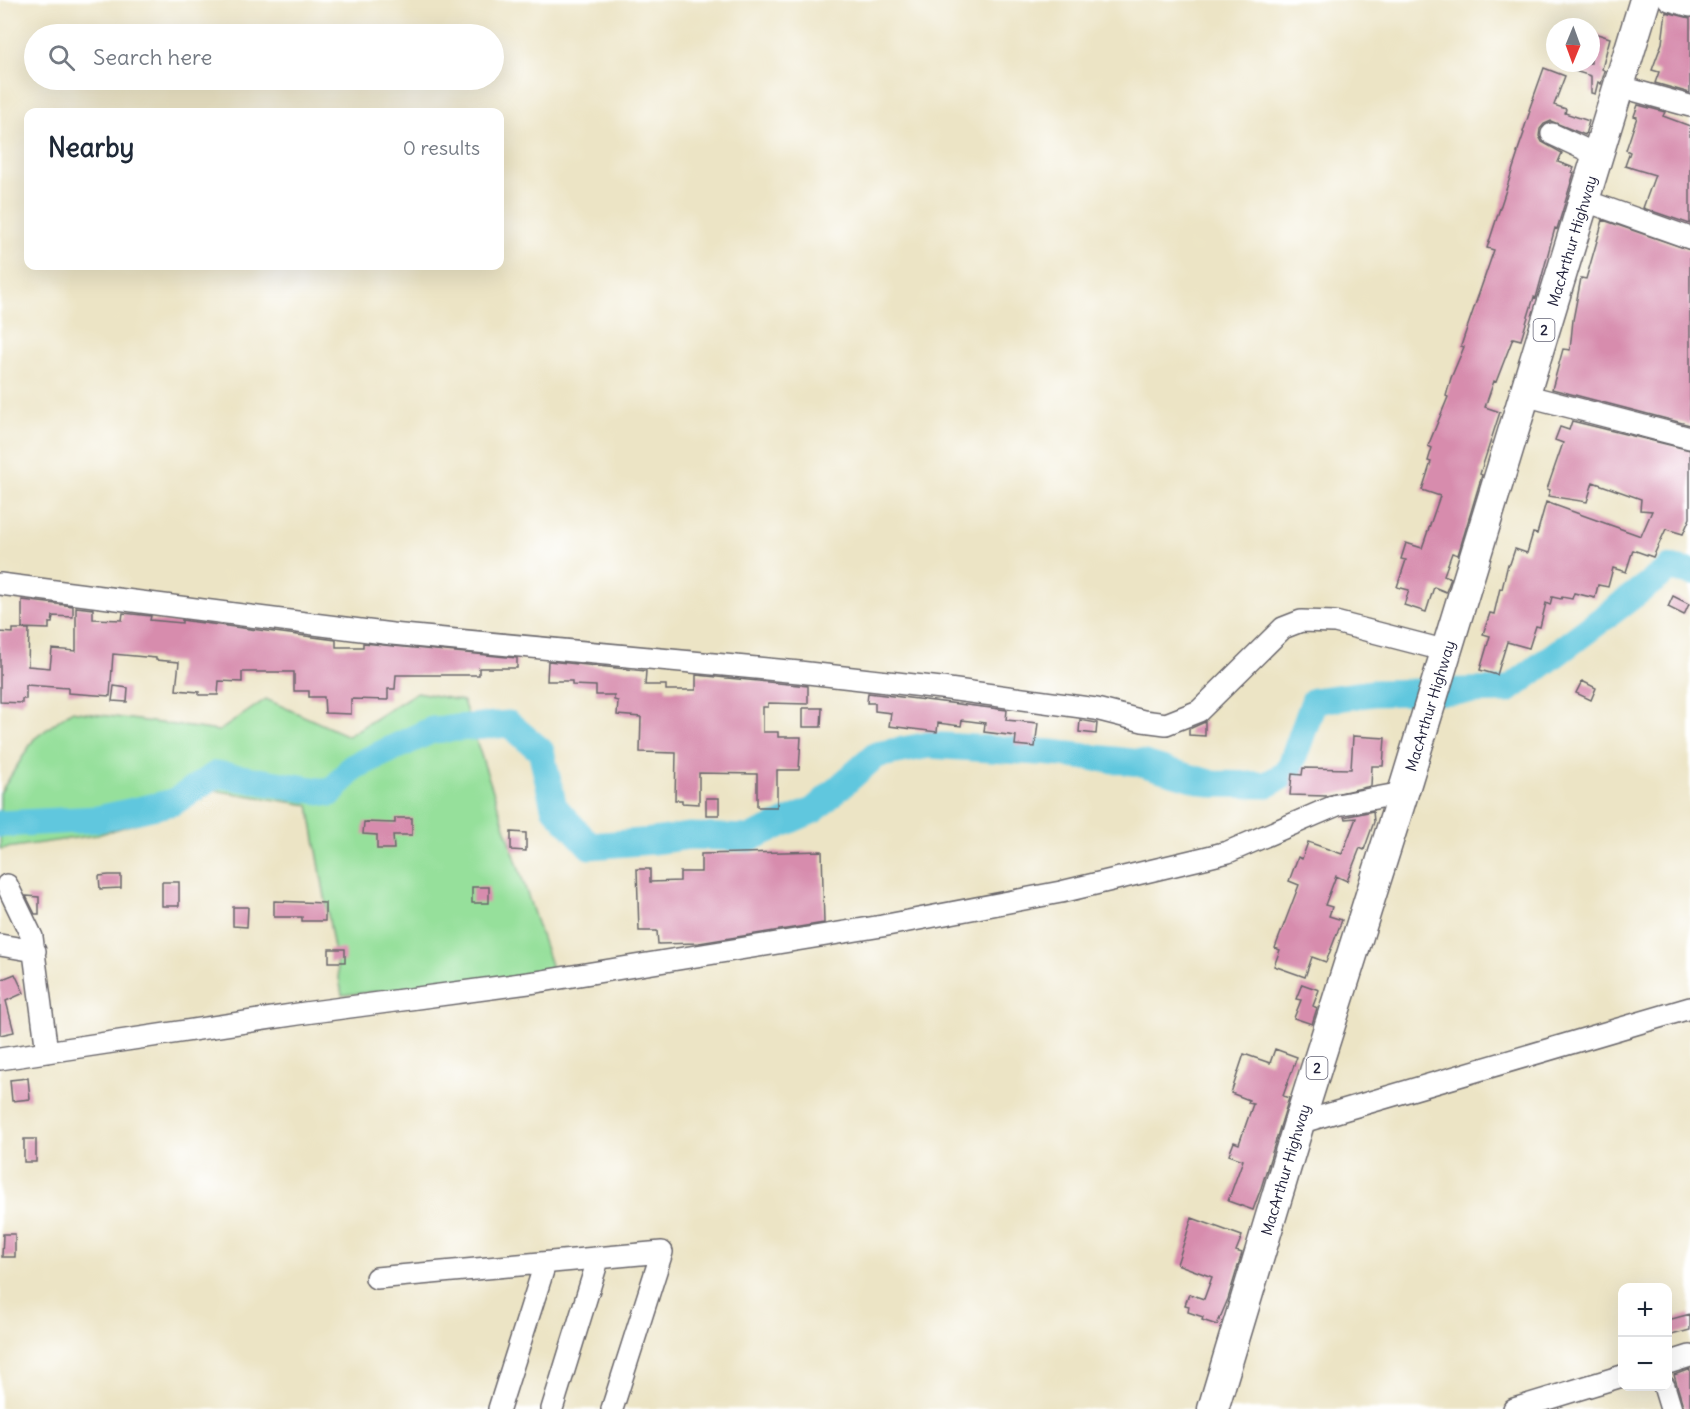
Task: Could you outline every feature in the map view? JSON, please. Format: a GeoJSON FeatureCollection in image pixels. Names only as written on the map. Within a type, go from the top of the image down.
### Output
{"type":"FeatureCollection","features":[{"type":"Feature","properties":{"kind":"highway","name":"MacArthur Highway"},"geometry":{"type":"LineString","coordinates":[[1213,1409],[1645,0]]}},
{"type":"Feature","properties":{"kind":"street"},"geometry":{"type":"LineString","coordinates":[[1669,0],[1690,6]]}},
{"type":"Feature","properties":{"kind":"street"},"geometry":{"type":"LineString","coordinates":[[1618,86],[1690,106]]}},
{"type":"Feature","properties":{"kind":"street"},"geometry":{"type":"LineString","coordinates":[[1552,134],[1597,154]]}},
{"type":"Feature","properties":{"kind":"street"},"geometry":{"type":"LineString","coordinates":[[1583,200],[1690,237]]}},
{"type":"Feature","properties":{"kind":"street"},"geometry":{"type":"LineString","coordinates":[[1524,395],[1690,438]]}},
{"type":"Feature","properties":{"kind":"street"},"geometry":{"type":"LineString","coordinates":[[0,584],[392,634],[799,672],[941,688],[1096,709],[1143,721],[1167,724],[1198,711],[1283,628],[1301,621],[1335,622],[1445,656]]}},
{"type":"Feature","properties":{"kind":"street"},"geometry":{"type":"LineString","coordinates":[[0,1059],[305,1013],[536,982],[818,938],[904,922],[1061,892],[1228,852],[1337,805],[1403,793]]}},
{"type":"Feature","properties":{"kind":"street"},"geometry":{"type":"LineString","coordinates":[[7,885],[28,926],[35,951],[47,1052]]}},
{"type":"Feature","properties":{"kind":"street"},"geometry":{"type":"LineString","coordinates":[[0,945],[35,951]]}},
{"type":"Feature","properties":{"kind":"street"},"geometry":{"type":"LineString","coordinates":[[1299,1123],[1690,1008]]}},
{"type":"Feature","properties":{"kind":"street"},"geometry":{"type":"LineString","coordinates":[[376,1278],[598,1260],[662,1252],[612,1409]]}},
{"type":"Feature","properties":{"kind":"street"},"geometry":{"type":"LineString","coordinates":[[552,1409],[598,1260]]}},
{"type":"Feature","properties":{"kind":"street"},"geometry":{"type":"LineString","coordinates":[[499,1409],[545,1264]]}},
{"type":"Feature","properties":{"kind":"street"},"geometry":{"type":"LineString","coordinates":[[1672,1362],[1690,1356]]}},
{"type":"Feature","properties":{"kind":"street"},"geometry":{"type":"LineString","coordinates":[[1514,1409],[1618,1378]]}},
{"type":"Feature","properties":{"kind":"street"},"geometry":{"type":"LineString","coordinates":[[1666,1391],[1671,1409]]}},
{"type":"Feature","properties":{"kind":"green space"},"geometry":{"type":"Polygon","coordinates":[[[417,692],[463,701],[554,974],[342,995],[309,805],[213,790],[182,810],[97,835],[0,849],[0,793],[34,739],[71,711],[219,731],[266,699],[348,736],[417,692]]]}},
{"type":"Feature","properties":{"kind":"building"},"geometry":{"type":"Polygon","coordinates":[[[1666,12],[1690,18],[1690,93],[1655,83],[1659,72],[1652,70],[1662,43],[1666,12]]]}},
{"type":"Feature","properties":{"kind":"building"},"geometry":{"type":"Polygon","coordinates":[[[1600,35],[1610,38],[1602,69],[1605,71],[1601,84],[1598,82],[1595,94],[1591,93],[1591,76],[1578,72],[1600,72],[1600,35]]]}},
{"type":"Feature","properties":{"kind":"building"},"geometry":{"type":"Polygon","coordinates":[[[1544,68],[1546,72],[1565,76],[1554,105],[1566,109],[1565,113],[1589,121],[1585,135],[1551,121],[1540,129],[1539,136],[1542,142],[1562,153],[1558,162],[1574,168],[1572,172],[1574,173],[1521,340],[1513,338],[1485,407],[1500,412],[1458,555],[1452,553],[1444,575],[1451,578],[1446,592],[1434,587],[1426,612],[1404,605],[1409,590],[1397,587],[1406,560],[1401,559],[1406,543],[1422,548],[1440,496],[1422,490],[1431,462],[1428,461],[1432,448],[1428,446],[1448,397],[1446,396],[1451,378],[1464,347],[1461,346],[1494,250],[1487,248],[1518,153],[1529,110],[1544,68]]]}},
{"type":"Feature","properties":{"kind":"building"},"geometry":{"type":"Polygon","coordinates":[[[1638,105],[1665,112],[1663,116],[1690,126],[1690,224],[1643,208],[1655,175],[1625,166],[1630,152],[1626,150],[1637,117],[1634,116],[1638,105]]]}},
{"type":"Feature","properties":{"kind":"building"},"geometry":{"type":"Polygon","coordinates":[[[1603,220],[1690,250],[1690,425],[1552,389],[1563,349],[1570,350],[1581,278],[1586,279],[1603,220]]]}},
{"type":"Feature","properties":{"kind":"building"},"geometry":{"type":"Polygon","coordinates":[[[1572,421],[1690,450],[1690,518],[1683,534],[1666,529],[1653,557],[1633,550],[1626,572],[1613,568],[1608,587],[1598,585],[1595,598],[1574,593],[1572,599],[1552,597],[1550,605],[1546,603],[1540,627],[1536,626],[1529,648],[1507,642],[1497,675],[1480,670],[1490,636],[1483,634],[1490,613],[1494,614],[1508,564],[1510,564],[1515,549],[1527,553],[1533,533],[1537,534],[1546,502],[1641,536],[1652,511],[1640,510],[1641,499],[1593,482],[1587,502],[1548,496],[1550,490],[1547,489],[1563,443],[1555,440],[1560,427],[1569,430],[1572,421]]]}},
{"type":"Feature","properties":{"kind":"building"},"geometry":{"type":"Polygon","coordinates":[[[1673,596],[1689,604],[1684,615],[1668,607],[1673,596]]]}},
{"type":"Feature","properties":{"kind":"building"},"geometry":{"type":"Polygon","coordinates":[[[22,600],[73,606],[73,617],[53,616],[49,629],[22,628],[22,600]]]}},
{"type":"Feature","properties":{"kind":"building"},"geometry":{"type":"Polygon","coordinates":[[[76,607],[93,609],[93,619],[122,620],[123,613],[151,616],[150,620],[182,623],[182,620],[336,640],[336,647],[363,647],[363,643],[517,658],[517,668],[479,668],[479,675],[396,675],[395,689],[388,689],[388,700],[351,699],[351,714],[325,713],[324,697],[309,697],[309,691],[294,691],[294,672],[242,672],[242,682],[219,681],[218,695],[199,695],[199,692],[176,690],[179,662],[113,654],[110,696],[68,693],[68,688],[26,685],[26,699],[22,699],[22,703],[0,702],[0,632],[13,633],[13,629],[29,629],[28,666],[50,668],[52,649],[76,651],[76,607]]]}},
{"type":"Feature","properties":{"kind":"building"},"geometry":{"type":"Polygon","coordinates":[[[548,661],[646,671],[645,685],[666,685],[666,690],[696,690],[696,675],[808,686],[808,704],[768,703],[768,707],[763,707],[763,732],[778,732],[778,737],[801,737],[799,770],[777,770],[777,807],[757,807],[757,774],[699,773],[699,804],[682,803],[682,800],[675,800],[676,753],[640,752],[641,717],[617,715],[618,701],[614,700],[614,695],[596,695],[596,686],[572,685],[572,681],[547,681],[548,661]]]}},
{"type":"Feature","properties":{"kind":"building"},"geometry":{"type":"Polygon","coordinates":[[[1582,681],[1596,688],[1591,700],[1576,693],[1582,681]]]}},
{"type":"Feature","properties":{"kind":"building"},"geometry":{"type":"Polygon","coordinates":[[[114,686],[128,688],[127,702],[112,701],[114,686]]]}},
{"type":"Feature","properties":{"kind":"building"},"geometry":{"type":"Polygon","coordinates":[[[868,693],[1007,710],[1006,720],[1038,723],[1035,747],[1015,745],[1016,736],[984,732],[985,723],[962,720],[961,726],[938,723],[937,732],[889,726],[891,713],[875,711],[875,703],[867,703],[868,693]]]}},
{"type":"Feature","properties":{"kind":"building"},"geometry":{"type":"Polygon","coordinates":[[[803,708],[822,708],[821,727],[803,727],[803,708]]]}},
{"type":"Feature","properties":{"kind":"building"},"geometry":{"type":"Polygon","coordinates":[[[1080,720],[1097,723],[1096,734],[1079,732],[1080,720]]]}},
{"type":"Feature","properties":{"kind":"building"},"geometry":{"type":"Polygon","coordinates":[[[1205,722],[1205,736],[1189,735],[1189,729],[1205,722]]]}},
{"type":"Feature","properties":{"kind":"building"},"geometry":{"type":"Polygon","coordinates":[[[1353,736],[1385,738],[1383,766],[1372,766],[1371,786],[1326,796],[1290,795],[1292,774],[1302,775],[1303,768],[1351,769],[1353,736]]]}},
{"type":"Feature","properties":{"kind":"building"},"geometry":{"type":"Polygon","coordinates":[[[706,798],[719,798],[719,815],[706,815],[706,798]]]}},
{"type":"Feature","properties":{"kind":"building"},"geometry":{"type":"Polygon","coordinates":[[[1373,811],[1374,822],[1364,850],[1360,848],[1347,881],[1336,876],[1325,905],[1332,907],[1329,916],[1342,920],[1326,962],[1312,957],[1305,977],[1274,966],[1280,950],[1275,948],[1299,885],[1289,881],[1298,857],[1302,859],[1308,842],[1342,854],[1356,818],[1345,819],[1344,817],[1373,811]]]}},
{"type":"Feature","properties":{"kind":"building"},"geometry":{"type":"Polygon","coordinates":[[[395,818],[412,818],[412,835],[393,835],[394,849],[377,849],[377,835],[363,834],[364,822],[395,823],[395,818]]]}},
{"type":"Feature","properties":{"kind":"building"},"geometry":{"type":"Polygon","coordinates":[[[511,832],[526,833],[526,851],[511,850],[511,832]]]}},
{"type":"Feature","properties":{"kind":"building"},"geometry":{"type":"Polygon","coordinates":[[[822,851],[824,923],[699,943],[658,944],[657,931],[639,931],[637,869],[650,869],[650,882],[680,881],[680,872],[701,872],[701,854],[822,851]]]}},
{"type":"Feature","properties":{"kind":"building"},"geometry":{"type":"Polygon","coordinates":[[[121,875],[121,888],[100,889],[99,876],[121,875]]]}},
{"type":"Feature","properties":{"kind":"building"},"geometry":{"type":"Polygon","coordinates":[[[162,882],[179,882],[179,906],[162,906],[162,882]]]}},
{"type":"Feature","properties":{"kind":"building"},"geometry":{"type":"Polygon","coordinates":[[[472,887],[489,887],[489,903],[472,903],[472,887]]]}},
{"type":"Feature","properties":{"kind":"building"},"geometry":{"type":"Polygon","coordinates":[[[26,896],[39,897],[39,914],[35,914],[26,896]]]}},
{"type":"Feature","properties":{"kind":"building"},"geometry":{"type":"Polygon","coordinates":[[[274,901],[325,903],[325,921],[302,921],[302,917],[274,917],[274,901]]]}},
{"type":"Feature","properties":{"kind":"building"},"geometry":{"type":"Polygon","coordinates":[[[233,907],[248,907],[247,927],[233,926],[233,907]]]}},
{"type":"Feature","properties":{"kind":"building"},"geometry":{"type":"Polygon","coordinates":[[[329,949],[345,949],[345,962],[329,962],[329,949]]]}},
{"type":"Feature","properties":{"kind":"building"},"geometry":{"type":"Polygon","coordinates":[[[15,974],[24,993],[6,1001],[14,1032],[0,1035],[0,980],[15,974]]]}},
{"type":"Feature","properties":{"kind":"building"},"geometry":{"type":"Polygon","coordinates":[[[1302,984],[1319,990],[1313,1006],[1317,1008],[1312,1024],[1294,1018],[1301,1000],[1296,999],[1302,984]]]}},
{"type":"Feature","properties":{"kind":"building"},"geometry":{"type":"Polygon","coordinates":[[[1275,1049],[1297,1057],[1283,1096],[1289,1098],[1253,1210],[1228,1201],[1243,1160],[1229,1155],[1234,1142],[1239,1144],[1253,1104],[1231,1093],[1244,1054],[1270,1063],[1275,1049]]]}},
{"type":"Feature","properties":{"kind":"building"},"geometry":{"type":"Polygon","coordinates":[[[28,1078],[30,1099],[12,1101],[10,1080],[28,1078]]]}},
{"type":"Feature","properties":{"kind":"building"},"geometry":{"type":"Polygon","coordinates":[[[24,1139],[36,1139],[36,1162],[24,1162],[24,1139]]]}},
{"type":"Feature","properties":{"kind":"building"},"geometry":{"type":"Polygon","coordinates":[[[1192,1218],[1242,1236],[1236,1251],[1242,1253],[1228,1299],[1217,1325],[1188,1312],[1189,1306],[1185,1305],[1189,1294],[1204,1299],[1212,1277],[1177,1264],[1192,1218]]]}},
{"type":"Feature","properties":{"kind":"building"},"geometry":{"type":"Polygon","coordinates":[[[3,1234],[15,1234],[15,1257],[2,1257],[3,1234]]]}},
{"type":"Feature","properties":{"kind":"building"},"geometry":{"type":"Polygon","coordinates":[[[1690,1314],[1690,1330],[1672,1335],[1672,1319],[1690,1314]]]}},
{"type":"Feature","properties":{"kind":"building"},"geometry":{"type":"Polygon","coordinates":[[[1690,1369],[1690,1409],[1684,1409],[1674,1375],[1690,1369]]]}},
{"type":"Feature","properties":{"kind":"waterway"},"geometry":{"type":"LineString","coordinates":[[0,824],[98,819],[174,802],[217,774],[331,793],[353,767],[432,730],[509,724],[541,751],[554,807],[590,846],[690,836],[750,838],[814,810],[876,755],[929,745],[1052,753],[1141,763],[1213,784],[1266,785],[1288,773],[1314,701],[1373,693],[1508,690],[1670,568],[1690,572]]}}]}
